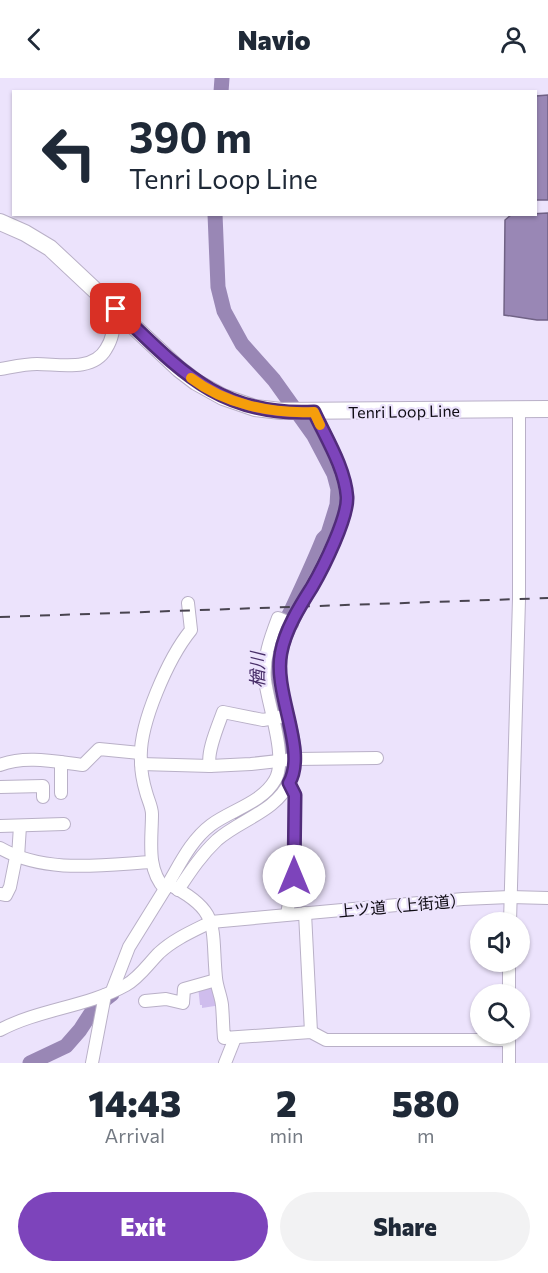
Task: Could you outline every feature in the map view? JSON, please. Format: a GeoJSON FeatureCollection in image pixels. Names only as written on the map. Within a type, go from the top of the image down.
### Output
{"type":"FeatureCollection","features":[{"type":"Feature","properties":{"kind":"main road","name":"Tenri Loop Line"},"geometry":{"type":"LineString","coordinates":[[0,222],[26,233],[50,248],[179,369],[196,382],[223,397],[255,408],[311,412],[548,409]]}},
{"type":"Feature","properties":{"kind":"street"},"geometry":{"type":"LineString","coordinates":[[0,369],[34,364],[82,366],[105,352],[113,334],[116,309]]}},
{"type":"Feature","properties":{"kind":"street"},"geometry":{"type":"LineString","coordinates":[[510,912],[519,610],[519,410]]}},
{"type":"Feature","properties":{"kind":"street"},"geometry":{"type":"LineString","coordinates":[[287,914],[294,865],[295,795],[289,783],[287,716],[280,681],[281,652],[292,624],[320,573],[339,529],[347,500],[343,477],[311,412]]}},
{"type":"Feature","properties":{"kind":"street"},"geometry":{"type":"LineString","coordinates":[[188,603],[191,630],[178,645],[150,708],[144,725],[141,759],[152,811],[151,862],[172,887],[195,899],[211,922],[224,1038],[311,1032],[326,1040],[470,1038]]}},
{"type":"Feature","properties":{"kind":"street"},"geometry":{"type":"LineString","coordinates":[[287,760],[278,747],[265,680],[265,661],[268,643],[278,618],[292,624]]}},
{"type":"Feature","properties":{"kind":"street"},"geometry":{"type":"LineString","coordinates":[[210,766],[209,750],[223,712],[263,720],[287,716]]}},
{"type":"Feature","properties":{"kind":"street"},"geometry":{"type":"LineString","coordinates":[[0,765],[28,761],[83,765],[99,749],[141,759],[210,766],[287,760],[377,758]]}},
{"type":"Feature","properties":{"kind":"street"},"geometry":{"type":"LineString","coordinates":[[92,1063],[108,993],[129,947],[172,887],[200,834],[212,824],[258,797],[276,779],[287,760]]}},
{"type":"Feature","properties":{"kind":"street"},"geometry":{"type":"LineString","coordinates":[[61,762],[61,793]]}},
{"type":"Feature","properties":{"kind":"street"},"geometry":{"type":"LineString","coordinates":[[172,887],[219,839],[266,810],[282,795],[289,783]]}},
{"type":"Feature","properties":{"kind":"street"},"geometry":{"type":"LineString","coordinates":[[0,787],[43,786],[43,798]]}},
{"type":"Feature","properties":{"kind":"street"},"geometry":{"type":"LineString","coordinates":[[0,826],[64,824]]}},
{"type":"Feature","properties":{"kind":"street"},"geometry":{"type":"LineString","coordinates":[[0,894],[6,895],[10,887],[17,857],[20,825]]}},
{"type":"Feature","properties":{"kind":"street"},"geometry":{"type":"LineString","coordinates":[[0,848],[17,857],[79,866],[151,862]]}},
{"type":"Feature","properties":{"kind":"street","name":"上ツ道（上街道）"},"geometry":{"type":"LineString","coordinates":[[0,1030],[12,1023],[128,985],[160,951],[179,938],[211,922],[510,897],[548,898]]}},
{"type":"Feature","properties":{"kind":"street"},"geometry":{"type":"LineString","coordinates":[[305,913],[311,1032]]}},
{"type":"Feature","properties":{"kind":"street"},"geometry":{"type":"LineString","coordinates":[[145,1000],[166,999],[183,1003],[184,989],[216,980]]}},
{"type":"Feature","properties":{"kind":"street"},"geometry":{"type":"LineString","coordinates":[[225,1063],[235,1038]]}},
{"type":"Feature","properties":{"kind":"street"},"geometry":{"type":"LineString","coordinates":[[508,1044],[509,1063]]}},
{"type":"Feature","properties":{"kind":"shaded area"},"geometry":{"type":"Polygon","coordinates":[[[548,95],[548,200],[537,200],[537,96],[548,95]]]}},
{"type":"Feature","properties":{"kind":"shaded area"},"geometry":{"type":"Polygon","coordinates":[[[548,213],[548,320],[504,315],[505,220],[510,216],[537,216],[537,214],[548,213]]]}},
{"type":"Feature","properties":{"kind":"shaded area"},"geometry":{"type":"Polygon","coordinates":[[[215,981],[221,1005],[202,1008],[198,986],[215,981]]]}},
{"type":"Feature","properties":{"kind":"waterway","name":"楢川"},"geometry":{"type":"LineString","coordinates":[[221,90],[222,78]]}},
{"type":"Feature","properties":{"kind":"waterway","name":"楢川"},"geometry":{"type":"LineString","coordinates":[[215,216],[218,287],[224,311],[242,344],[274,380],[314,436],[334,474],[338,489],[337,505],[328,534],[323,539],[280,634],[272,658],[272,677],[285,736],[287,755],[285,773],[277,790],[261,804],[240,814]]}},
{"type":"Feature","properties":{"kind":"waterway","name":"楢川"},"geometry":{"type":"LineString","coordinates":[[30,1063],[66,1046],[95,1007],[112,994]]}},
{"type":"Feature","properties":{"kind":"railway"},"geometry":{"type":"LineString","coordinates":[[0,617],[548,598]]}},
{"type":"Feature","properties":{"kind":"slow traffic"},"geometry":{"type":"LineString","coordinates":[[191,378],[223,397],[255,408],[314,412],[320,425]]}},
{"type":"Feature","properties":{"kind":"route"},"geometry":{"type":"LineString","coordinates":[[116,309],[179,369],[196,382],[223,397],[255,408],[314,412],[343,477],[347,500],[339,529],[320,573],[292,622],[281,652],[280,681],[296,759],[289,783],[295,795],[294,876]]}}]}
